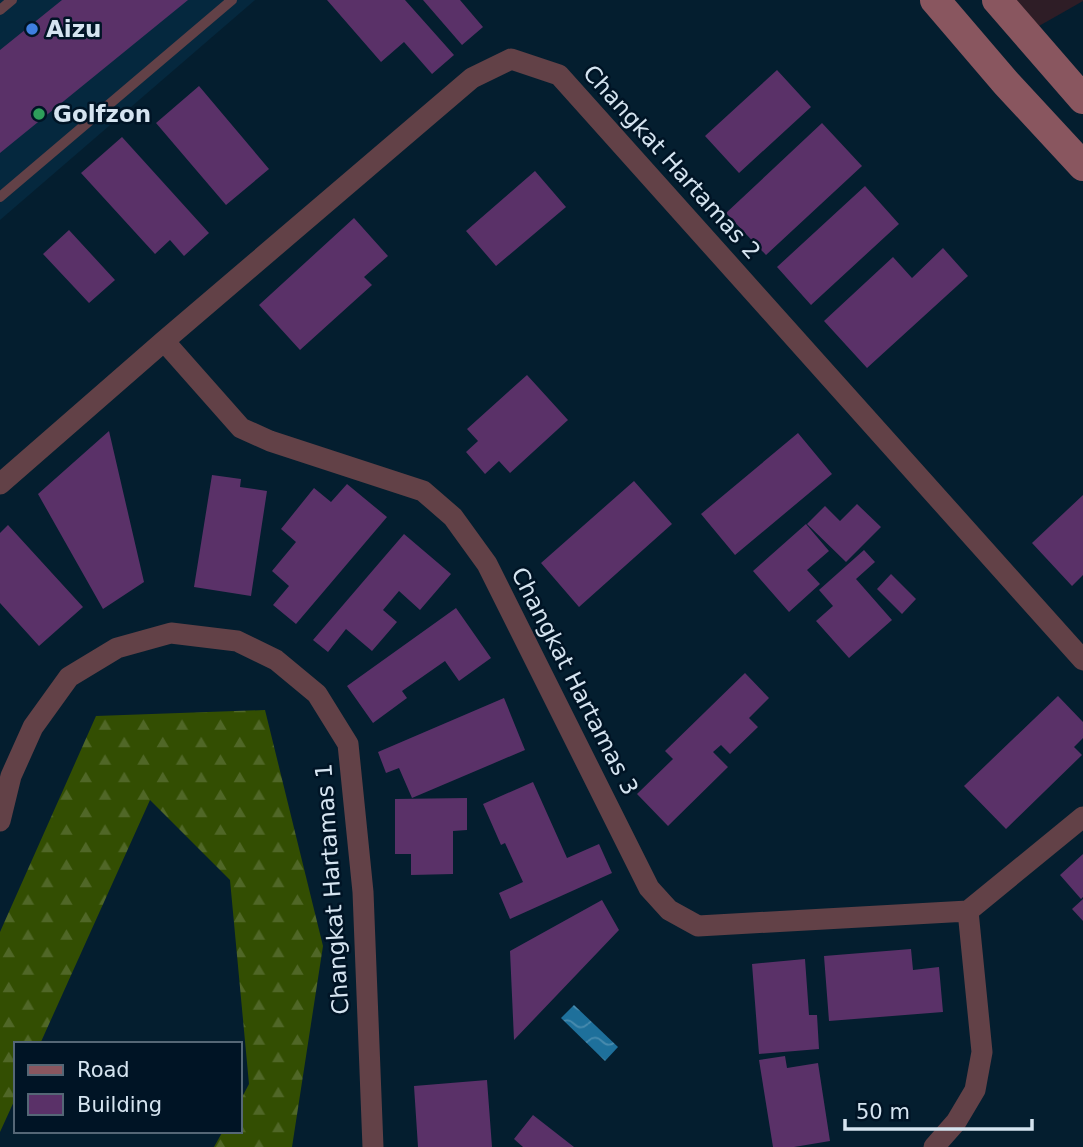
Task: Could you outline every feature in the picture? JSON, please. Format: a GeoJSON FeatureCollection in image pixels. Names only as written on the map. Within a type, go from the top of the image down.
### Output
{"type":"FeatureCollection","features":[{"type":"Feature","properties":{"kind":"street"},"geometry":{"type":"LineString","coordinates":[[935,0],[1006,83],[1077,158]]}},
{"type":"Feature","properties":{"kind":"street"},"geometry":{"type":"LineString","coordinates":[[996,0],[1079,87]]}},
{"type":"Feature","properties":{"kind":"street","name":"Changkat Hartamas 2"},"geometry":{"type":"LineString","coordinates":[[0,484],[472,78],[511,59],[559,75],[1083,660]]}},
{"type":"Feature","properties":{"kind":"street"},"geometry":{"type":"LineString","coordinates":[[1006,83],[1028,92],[1049,94],[1079,87]]}},
{"type":"Feature","properties":{"kind":"street"},"geometry":{"type":"LineString","coordinates":[[1077,158],[1065,128],[1079,87]]}},
{"type":"Feature","properties":{"kind":"street","name":"Changkat Hartamas 3"},"geometry":{"type":"LineString","coordinates":[[164,341],[241,428],[270,441],[423,491],[453,517],[487,564],[649,888],[669,910],[698,926],[968,911]]}},
{"type":"Feature","properties":{"kind":"street","name":"Changkat Hartamas 1"},"geometry":{"type":"LineString","coordinates":[[0,821],[12,776],[33,727],[69,677],[117,648],[171,633],[237,641],[276,660],[317,694],[348,744],[363,892],[373,1147]]}},
{"type":"Feature","properties":{"kind":"street"},"geometry":{"type":"LineString","coordinates":[[934,1147],[956,1122],[975,1090],[982,1052],[968,911],[1083,817]]}},
{"type":"Feature","properties":{"kind":"lane"},"geometry":{"type":"LineString","coordinates":[[0,10],[12,0]]}},
{"type":"Feature","properties":{"kind":"lane"},"geometry":{"type":"LineString","coordinates":[[0,198],[232,0]]}},
{"type":"Feature","properties":{"kind":"shaded area"},"geometry":{"type":"Polygon","coordinates":[[[0,0],[255,0],[0,220],[0,0]]]}},
{"type":"Feature","properties":{"kind":"shaded area"},"geometry":{"type":"Polygon","coordinates":[[[1016,0],[1083,0],[1083,1],[1039,26],[1016,0]]]}},
{"type":"Feature","properties":{"kind":"green space"},"geometry":{"type":"Polygon","coordinates":[[[265,710],[323,946],[292,1147],[214,1147],[222,1133],[242,1133],[242,1097],[249,1084],[230,880],[150,800],[41,1042],[14,1042],[14,1101],[0,1132],[0,932],[96,716],[265,710]]]}},
{"type":"Feature","properties":{"kind":"water"},"geometry":{"type":"Polygon","coordinates":[[[574,1005],[618,1047],[605,1061],[561,1018],[574,1005]]]}},
{"type":"Feature","properties":{"kind":"building"},"geometry":{"type":"Polygon","coordinates":[[[62,0],[188,0],[0,153],[0,50],[62,0]]]}},
{"type":"Feature","properties":{"kind":"building"},"geometry":{"type":"Polygon","coordinates":[[[327,0],[405,0],[454,55],[432,74],[404,42],[381,62],[327,0]]]}},
{"type":"Feature","properties":{"kind":"building"},"geometry":{"type":"Polygon","coordinates":[[[423,0],[460,0],[483,27],[462,45],[423,0]]]}},
{"type":"Feature","properties":{"kind":"building"},"geometry":{"type":"Polygon","coordinates":[[[777,70],[811,107],[739,173],[705,136],[777,70]]]}},
{"type":"Feature","properties":{"kind":"building"},"geometry":{"type":"Polygon","coordinates":[[[199,86],[269,169],[226,205],[156,123],[199,86]]]}},
{"type":"Feature","properties":{"kind":"building"},"geometry":{"type":"Polygon","coordinates":[[[822,123],[862,166],[766,255],[726,213],[822,123]]]}},
{"type":"Feature","properties":{"kind":"building"},"geometry":{"type":"Polygon","coordinates":[[[122,137],[209,233],[184,256],[170,240],[155,254],[81,173],[122,137]]]}},
{"type":"Feature","properties":{"kind":"building"},"geometry":{"type":"Polygon","coordinates":[[[535,171],[566,207],[496,266],[466,231],[535,171]]]}},
{"type":"Feature","properties":{"kind":"building"},"geometry":{"type":"Polygon","coordinates":[[[865,186],[899,224],[811,305],[777,267],[865,186]]]}},
{"type":"Feature","properties":{"kind":"building"},"geometry":{"type":"Polygon","coordinates":[[[354,218],[388,256],[364,277],[372,285],[300,350],[259,305],[354,218]]]}},
{"type":"Feature","properties":{"kind":"building"},"geometry":{"type":"Polygon","coordinates":[[[69,230],[115,280],[89,303],[43,254],[69,230]]]}},
{"type":"Feature","properties":{"kind":"building"},"geometry":{"type":"Polygon","coordinates":[[[943,248],[968,276],[867,368],[824,321],[893,257],[912,278],[943,248]]]}},
{"type":"Feature","properties":{"kind":"building"},"geometry":{"type":"Polygon","coordinates":[[[527,375],[568,420],[510,473],[499,461],[485,474],[466,452],[478,441],[467,429],[527,375]]]}},
{"type":"Feature","properties":{"kind":"building"},"geometry":{"type":"Polygon","coordinates":[[[109,431],[144,582],[103,609],[38,494],[109,431]]]}},
{"type":"Feature","properties":{"kind":"building"},"geometry":{"type":"Polygon","coordinates":[[[798,433],[832,474],[735,555],[701,514],[798,433]]]}},
{"type":"Feature","properties":{"kind":"building"},"geometry":{"type":"Polygon","coordinates":[[[212,475],[241,479],[240,487],[267,491],[251,596],[194,587],[212,475]]]}},
{"type":"Feature","properties":{"kind":"building"},"geometry":{"type":"Polygon","coordinates":[[[634,481],[672,524],[579,607],[541,563],[634,481]]]}},
{"type":"Feature","properties":{"kind":"building"},"geometry":{"type":"Polygon","coordinates":[[[347,484],[387,517],[296,624],[273,605],[289,586],[272,571],[296,542],[281,529],[314,488],[331,502],[347,484]]]}},
{"type":"Feature","properties":{"kind":"building"},"geometry":{"type":"Polygon","coordinates":[[[1083,495],[1083,575],[1072,586],[1032,543],[1083,495]]]}},
{"type":"Feature","properties":{"kind":"building"},"geometry":{"type":"Polygon","coordinates":[[[857,504],[881,527],[846,562],[807,524],[825,506],[840,521],[857,504]]]}},
{"type":"Feature","properties":{"kind":"building"},"geometry":{"type":"Polygon","coordinates":[[[806,524],[829,551],[807,570],[820,584],[789,612],[753,571],[806,524]]]}},
{"type":"Feature","properties":{"kind":"building"},"geometry":{"type":"Polygon","coordinates":[[[8,525],[83,607],[39,646],[0,603],[0,533],[8,525]]]}},
{"type":"Feature","properties":{"kind":"building"},"geometry":{"type":"Polygon","coordinates":[[[404,534],[451,574],[420,610],[399,591],[383,610],[397,622],[372,651],[346,629],[328,652],[313,640],[404,534]]]}},
{"type":"Feature","properties":{"kind":"building"},"geometry":{"type":"Polygon","coordinates":[[[864,550],[875,562],[856,579],[892,620],[849,658],[816,621],[833,606],[819,590],[864,550]]]}},
{"type":"Feature","properties":{"kind":"building"},"geometry":{"type":"Polygon","coordinates":[[[891,574],[916,599],[902,614],[877,589],[891,574]]]}},
{"type":"Feature","properties":{"kind":"building"},"geometry":{"type":"Polygon","coordinates":[[[456,608],[491,658],[459,681],[445,661],[402,691],[407,698],[373,723],[347,686],[456,608]]]}},
{"type":"Feature","properties":{"kind":"building"},"geometry":{"type":"Polygon","coordinates":[[[745,673],[769,698],[749,718],[758,727],[730,754],[721,745],[713,752],[728,767],[668,826],[637,794],[673,759],[665,751],[745,673]]]}},
{"type":"Feature","properties":{"kind":"building"},"geometry":{"type":"Polygon","coordinates":[[[1058,696],[1083,722],[1083,738],[1074,747],[1082,755],[1006,829],[964,786],[1058,696]]]}},
{"type":"Feature","properties":{"kind":"building"},"geometry":{"type":"Polygon","coordinates":[[[504,698],[525,750],[412,798],[399,768],[386,773],[378,752],[504,698]]]}},
{"type":"Feature","properties":{"kind":"building"},"geometry":{"type":"Polygon","coordinates":[[[533,782],[567,858],[599,844],[612,873],[510,919],[499,893],[523,882],[505,843],[501,845],[483,804],[533,782]]]}},
{"type":"Feature","properties":{"kind":"building"},"geometry":{"type":"Polygon","coordinates":[[[467,798],[467,830],[453,831],[453,874],[411,875],[411,854],[395,854],[395,799],[467,798]]]}},
{"type":"Feature","properties":{"kind":"building"},"geometry":{"type":"Polygon","coordinates":[[[1083,854],[1083,897],[1081,899],[1060,875],[1083,854]]]}},
{"type":"Feature","properties":{"kind":"building"},"geometry":{"type":"Polygon","coordinates":[[[1083,899],[1083,921],[1072,909],[1083,899]]]}},
{"type":"Feature","properties":{"kind":"building"},"geometry":{"type":"Polygon","coordinates":[[[602,900],[619,930],[514,1040],[510,951],[602,900]]]}},
{"type":"Feature","properties":{"kind":"building"},"geometry":{"type":"Polygon","coordinates":[[[911,949],[913,970],[939,967],[943,1012],[829,1021],[824,956],[911,949]]]}},
{"type":"Feature","properties":{"kind":"building"},"geometry":{"type":"Polygon","coordinates":[[[805,959],[809,1015],[817,1015],[819,1049],[759,1054],[752,964],[805,959]]]}},
{"type":"Feature","properties":{"kind":"building"},"geometry":{"type":"Polygon","coordinates":[[[785,1056],[787,1068],[818,1063],[830,1141],[794,1147],[773,1147],[759,1060],[785,1056]]]}},
{"type":"Feature","properties":{"kind":"building"},"geometry":{"type":"Polygon","coordinates":[[[487,1080],[492,1147],[418,1147],[414,1086],[487,1080]]]}},
{"type":"Feature","properties":{"kind":"building"},"geometry":{"type":"Polygon","coordinates":[[[533,1115],[574,1147],[523,1147],[514,1139],[533,1115]]]}},
{"type":"Feature","properties":{"kind":"place","name":"Aizu"},"geometry":{"type":"Point","coordinates":[32,29]}},
{"type":"Feature","properties":{"kind":"place","name":"Golfzon"},"geometry":{"type":"Point","coordinates":[39,114]}}]}
